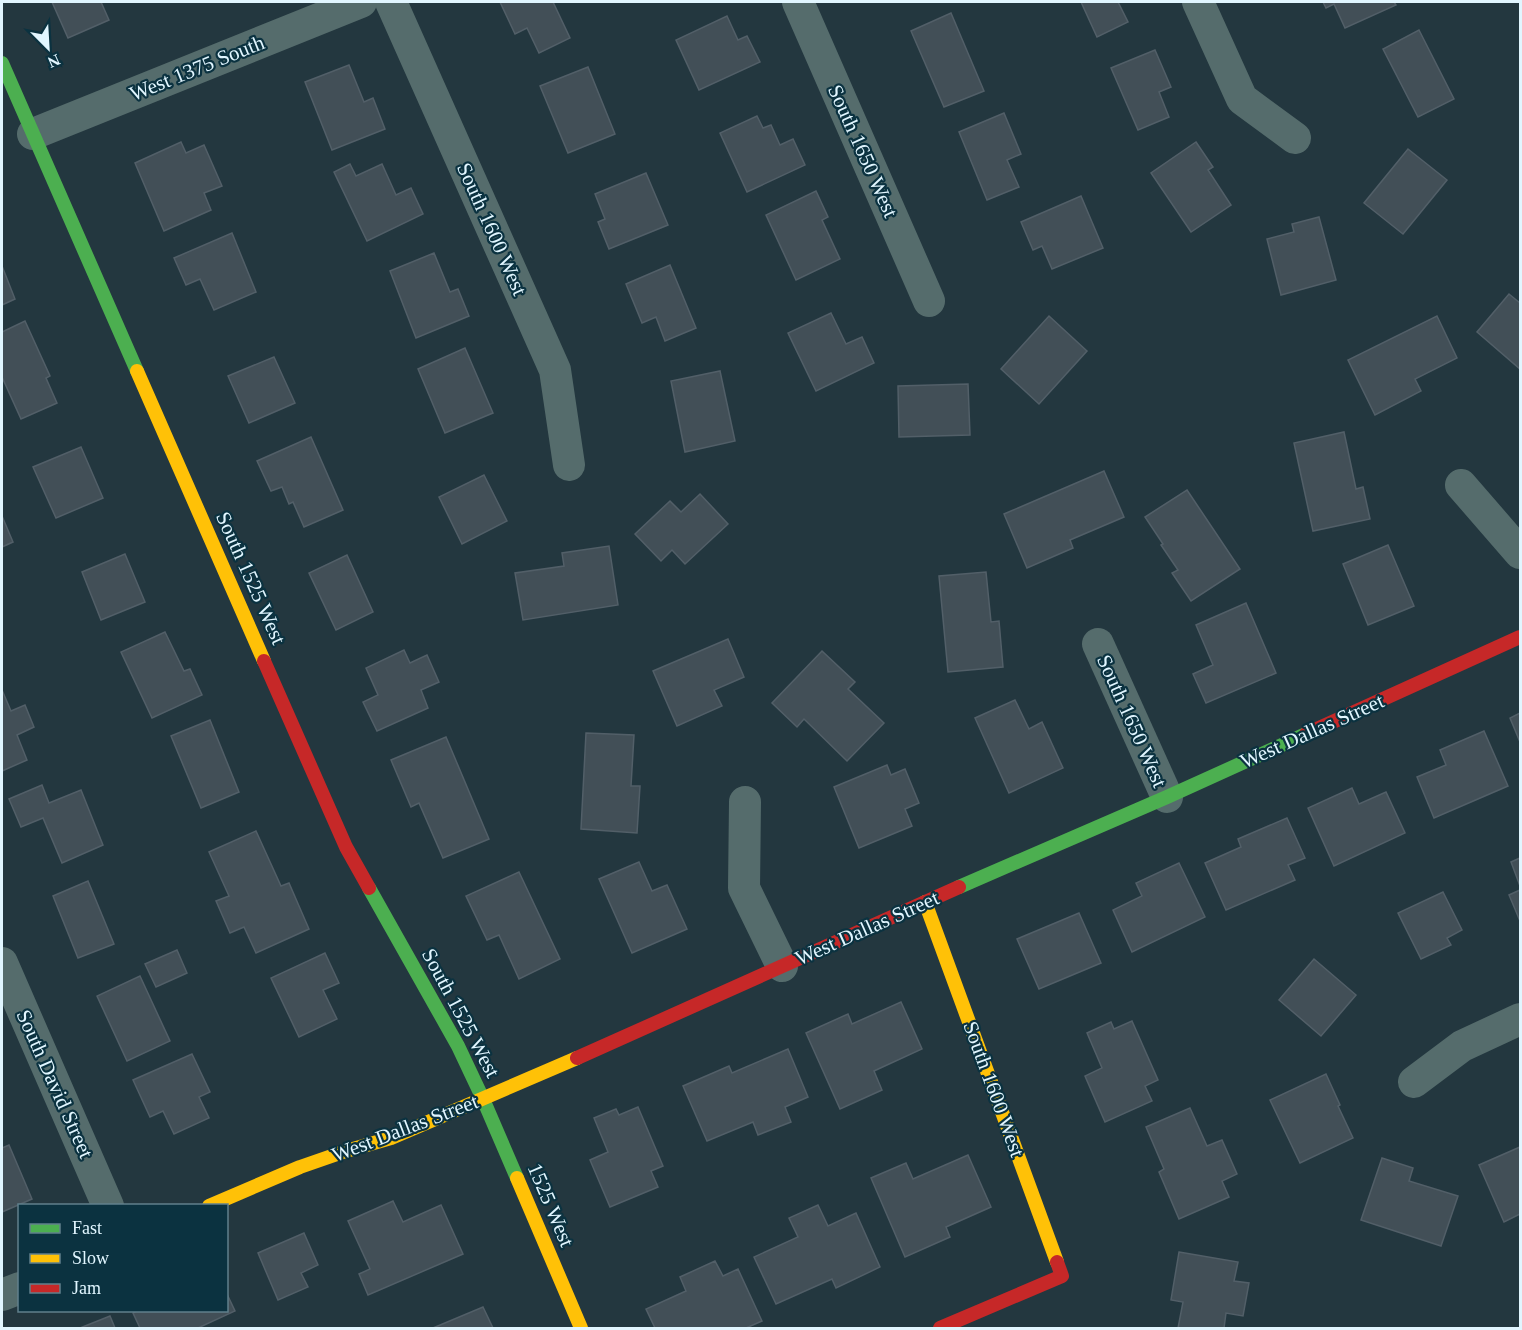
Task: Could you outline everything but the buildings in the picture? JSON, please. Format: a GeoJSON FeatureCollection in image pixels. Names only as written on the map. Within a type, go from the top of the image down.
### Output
{"type":"FeatureCollection","features":[{"type":"Feature","properties":{"kind":"street","name":"West 1375 South"},"geometry":{"type":"LineString","coordinates":[[33,134],[361,2]]}},
{"type":"Feature","properties":{"kind":"street","name":"South 1600 West"},"geometry":{"type":"LineString","coordinates":[[390,2],[555,370],[570,465]]}},
{"type":"Feature","properties":{"kind":"street","name":"South 1650 West"},"geometry":{"type":"LineString","coordinates":[[798,2],[929,300]]}},
{"type":"Feature","properties":{"kind":"street"},"geometry":{"type":"LineString","coordinates":[[1198,2],[1242,99],[1295,138]]}},
{"type":"Feature","properties":{"kind":"street","name":"South 1525 West"},"geometry":{"type":"LineString","coordinates":[[2,63],[346,847],[458,1046],[483,1099]]}},
{"type":"Feature","properties":{"kind":"street"},"geometry":{"type":"LineString","coordinates":[[1461,485],[1521,553]]}},
{"type":"Feature","properties":{"kind":"street","name":"West Dallas Street"},"geometry":{"type":"LineString","coordinates":[[214,1204],[300,1167],[392,1138],[483,1099],[1167,797],[1521,637]]}},
{"type":"Feature","properties":{"kind":"street","name":"South 1650 West"},"geometry":{"type":"LineString","coordinates":[[1098,644],[1167,797]]}},
{"type":"Feature","properties":{"kind":"street"},"geometry":{"type":"LineString","coordinates":[[745,802],[744,888],[782,966]]}},
{"type":"Feature","properties":{"kind":"street","name":"South 1600 West"},"geometry":{"type":"LineString","coordinates":[[925,902],[1062,1276],[940,1329]]}},
{"type":"Feature","properties":{"kind":"street","name":"South David Street"},"geometry":{"type":"LineString","coordinates":[[2,963],[107,1204]]}},
{"type":"Feature","properties":{"kind":"street"},"geometry":{"type":"LineString","coordinates":[[1414,1082],[1462,1046],[1521,1019]]}},
{"type":"Feature","properties":{"kind":"street","name":"1525 West"},"geometry":{"type":"LineString","coordinates":[[483,1099],[581,1329]]}},
{"type":"Feature","properties":{"kind":"street"},"geometry":{"type":"LineString","coordinates":[[2,1295],[18,1289]]}},
{"type":"Feature","properties":{"kind":"traffic: fast"},"geometry":{"type":"LineString","coordinates":[[2,63],[137,371]]}},
{"type":"Feature","properties":{"kind":"traffic: fast"},"geometry":{"type":"LineString","coordinates":[[959,887],[1306,734]]}},
{"type":"Feature","properties":{"kind":"traffic: fast"},"geometry":{"type":"LineString","coordinates":[[369,888],[458,1046],[517,1178]]}},
{"type":"Feature","properties":{"kind":"traffic: slow"},"geometry":{"type":"LineString","coordinates":[[137,371],[264,661]]}},
{"type":"Feature","properties":{"kind":"traffic: slow"},"geometry":{"type":"LineString","coordinates":[[925,902],[1057,1262]]}},
{"type":"Feature","properties":{"kind":"traffic: slow"},"geometry":{"type":"LineString","coordinates":[[214,1204],[300,1167],[391,1138],[577,1058]]}},
{"type":"Feature","properties":{"kind":"traffic: slow"},"geometry":{"type":"LineString","coordinates":[[517,1178],[581,1328]]}},
{"type":"Feature","properties":{"kind":"traffic: jam"},"geometry":{"type":"LineString","coordinates":[[1306,734],[1520,637]]}},
{"type":"Feature","properties":{"kind":"traffic: jam"},"geometry":{"type":"LineString","coordinates":[[264,661],[346,847],[369,888]]}},
{"type":"Feature","properties":{"kind":"traffic: jam"},"geometry":{"type":"LineString","coordinates":[[577,1058],[959,887]]}},
{"type":"Feature","properties":{"kind":"traffic: jam"},"geometry":{"type":"LineString","coordinates":[[940,1328],[1062,1276],[1057,1262]]}}]}
